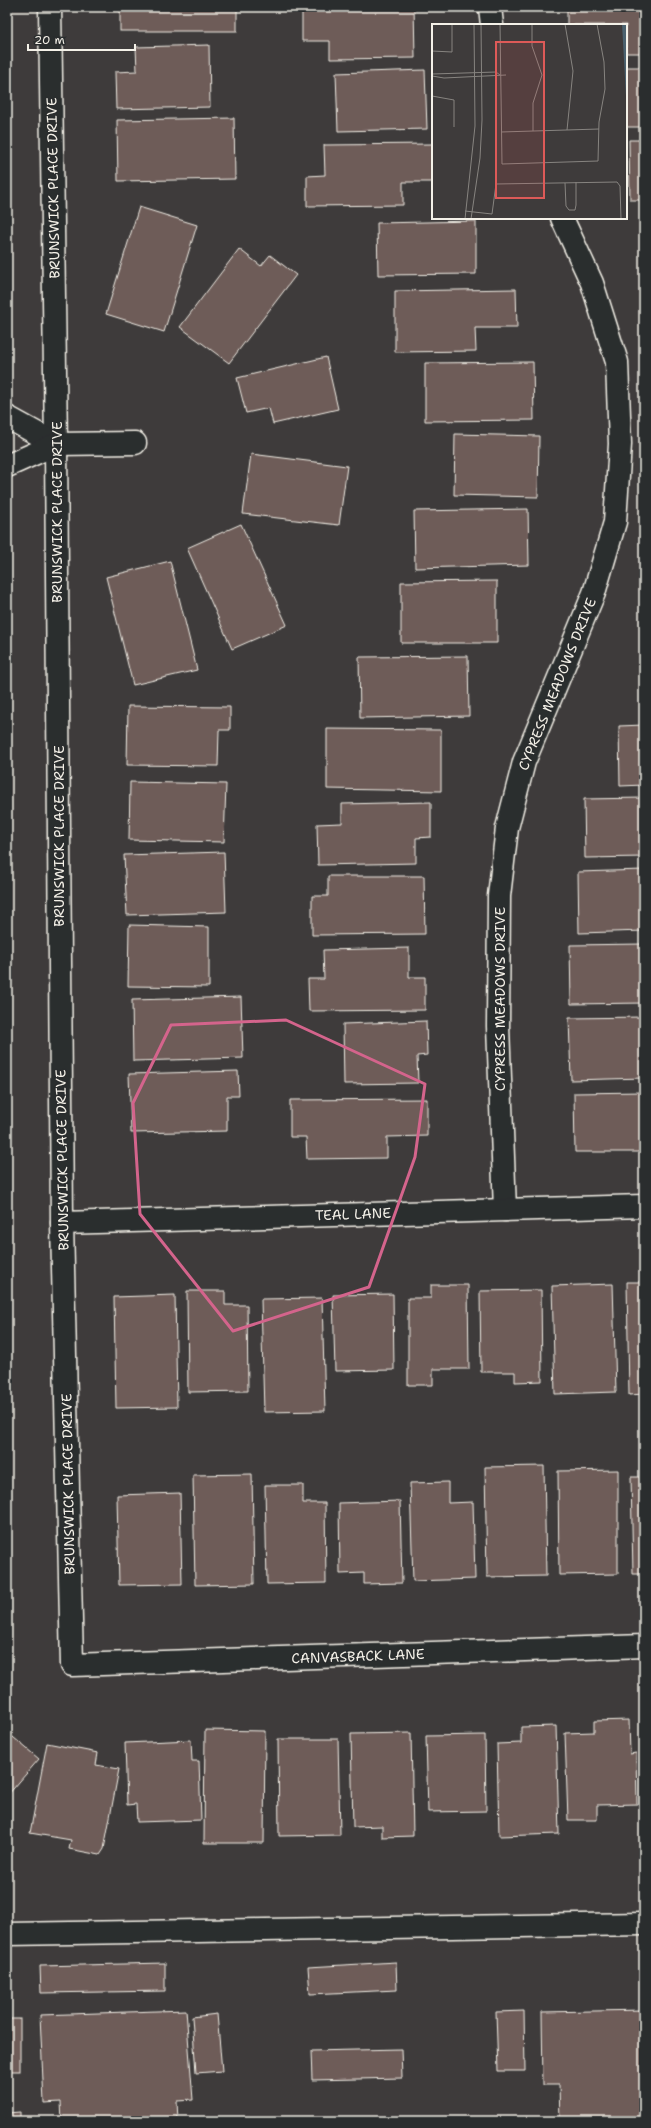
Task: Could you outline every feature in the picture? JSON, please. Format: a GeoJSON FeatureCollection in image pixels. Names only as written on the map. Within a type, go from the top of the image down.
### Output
{"type":"FeatureCollection","features":[{"type":"Feature","properties":{"kind":"street","name":"BRUNSWICK PLACE DRIVE"},"geometry":{"type":"LineString","coordinates":[[50,7],[56,444],[62,1223],[72,1665]]}},
{"type":"Feature","properties":{"kind":"street"},"geometry":{"type":"LineString","coordinates":[[490,7],[492,24]]}},
{"type":"Feature","properties":{"kind":"street","name":"CYPRESS MEADOWS DRIVE"},"geometry":{"type":"LineString","coordinates":[[505,1210],[498,1011],[500,896],[507,828],[524,762],[594,593],[615,522],[620,444],[617,362],[592,283],[562,219]]}},
{"type":"Feature","properties":{"kind":"street"},"geometry":{"type":"LineString","coordinates":[[7,417],[56,444]]}},
{"type":"Feature","properties":{"kind":"street"},"geometry":{"type":"LineString","coordinates":[[7,466],[56,444],[135,443]]}},
{"type":"Feature","properties":{"kind":"street","name":"TEAL LANE"},"geometry":{"type":"LineString","coordinates":[[62,1223],[644,1206]]}},
{"type":"Feature","properties":{"kind":"street","name":"CANVASBACK LANE"},"geometry":{"type":"LineString","coordinates":[[72,1665],[644,1646]]}},
{"type":"Feature","properties":{"kind":"street"},"geometry":{"type":"LineString","coordinates":[[7,1934],[644,1924]]}},
{"type":"Feature","properties":{"kind":"highlighted area"},"geometry":{"type":"Polygon","coordinates":[[[286,1020],[425,1084],[415,1157],[369,1287],[233,1331],[140,1214],[133,1103],[171,1025],[286,1020]]]}},
{"type":"Feature","properties":{"kind":"building"},"geometry":{"type":"Polygon","coordinates":[[[120,7],[237,7],[237,31],[120,31],[120,7]]]}},
{"type":"Feature","properties":{"kind":"building"},"geometry":{"type":"Polygon","coordinates":[[[302,7],[414,7],[415,58],[330,59],[330,41],[302,41],[302,7]]]}},
{"type":"Feature","properties":{"kind":"building"},"geometry":{"type":"Polygon","coordinates":[[[567,7],[644,7],[644,53],[627,53],[627,24],[567,24],[567,7]]]}},
{"type":"Feature","properties":{"kind":"building"},"geometry":{"type":"Polygon","coordinates":[[[209,45],[210,107],[116,109],[115,72],[137,71],[136,47],[209,45]]]}},
{"type":"Feature","properties":{"kind":"building"},"geometry":{"type":"Polygon","coordinates":[[[627,67],[644,67],[644,127],[627,127],[627,67]]]}},
{"type":"Feature","properties":{"kind":"building"},"geometry":{"type":"Polygon","coordinates":[[[425,70],[427,129],[338,131],[336,73],[425,70]]]}},
{"type":"Feature","properties":{"kind":"building"},"geometry":{"type":"Polygon","coordinates":[[[234,118],[235,179],[118,181],[117,120],[234,118]]]}},
{"type":"Feature","properties":{"kind":"building"},"geometry":{"type":"Polygon","coordinates":[[[629,140],[644,140],[644,200],[630,200],[629,140]]]}},
{"type":"Feature","properties":{"kind":"building"},"geometry":{"type":"Polygon","coordinates":[[[432,144],[432,182],[403,182],[403,205],[307,206],[307,176],[325,175],[324,145],[432,144]]]}},
{"type":"Feature","properties":{"kind":"building"},"geometry":{"type":"Polygon","coordinates":[[[139,207],[197,225],[164,332],[106,314],[139,207]]]}},
{"type":"Feature","properties":{"kind":"building"},"geometry":{"type":"Polygon","coordinates":[[[476,221],[476,274],[378,275],[377,223],[476,221]]]}},
{"type":"Feature","properties":{"kind":"building"},"geometry":{"type":"Polygon","coordinates":[[[239,249],[261,266],[270,255],[296,275],[229,363],[180,327],[239,249]]]}},
{"type":"Feature","properties":{"kind":"building"},"geometry":{"type":"Polygon","coordinates":[[[516,289],[517,328],[475,328],[476,351],[395,352],[395,291],[516,289]]]}},
{"type":"Feature","properties":{"kind":"building"},"geometry":{"type":"Polygon","coordinates":[[[326,357],[338,409],[273,424],[269,408],[246,413],[237,378],[326,357]]]}},
{"type":"Feature","properties":{"kind":"building"},"geometry":{"type":"Polygon","coordinates":[[[533,362],[534,420],[425,421],[425,363],[533,362]]]}},
{"type":"Feature","properties":{"kind":"building"},"geometry":{"type":"Polygon","coordinates":[[[455,434],[539,436],[538,497],[454,495],[455,434]]]}},
{"type":"Feature","properties":{"kind":"building"},"geometry":{"type":"Polygon","coordinates":[[[251,454],[347,466],[339,525],[243,514],[251,454]]]}},
{"type":"Feature","properties":{"kind":"building"},"geometry":{"type":"Polygon","coordinates":[[[528,509],[529,565],[415,568],[414,511],[528,509]]]}},
{"type":"Feature","properties":{"kind":"building"},"geometry":{"type":"Polygon","coordinates":[[[241,524],[287,625],[232,649],[187,548],[241,524]]]}},
{"type":"Feature","properties":{"kind":"building"},"geometry":{"type":"Polygon","coordinates":[[[170,561],[197,670],[133,685],[106,577],[170,561]]]}},
{"type":"Feature","properties":{"kind":"building"},"geometry":{"type":"Polygon","coordinates":[[[497,581],[497,643],[401,643],[401,582],[497,581]]]}},
{"type":"Feature","properties":{"kind":"building"},"geometry":{"type":"Polygon","coordinates":[[[468,656],[469,716],[360,718],[359,657],[468,656]]]}},
{"type":"Feature","properties":{"kind":"building"},"geometry":{"type":"Polygon","coordinates":[[[128,706],[230,707],[230,730],[219,730],[218,766],[127,765],[128,706]]]}},
{"type":"Feature","properties":{"kind":"building"},"geometry":{"type":"Polygon","coordinates":[[[644,725],[644,785],[620,786],[619,726],[644,725]]]}},
{"type":"Feature","properties":{"kind":"building"},"geometry":{"type":"Polygon","coordinates":[[[327,729],[441,730],[441,791],[327,789],[327,729]]]}},
{"type":"Feature","properties":{"kind":"building"},"geometry":{"type":"Polygon","coordinates":[[[130,782],[226,784],[224,842],[129,840],[130,782]]]}},
{"type":"Feature","properties":{"kind":"building"},"geometry":{"type":"Polygon","coordinates":[[[644,798],[644,857],[585,858],[584,799],[644,798]]]}},
{"type":"Feature","properties":{"kind":"building"},"geometry":{"type":"Polygon","coordinates":[[[431,802],[431,837],[416,838],[416,863],[318,865],[317,824],[342,823],[342,804],[431,802]]]}},
{"type":"Feature","properties":{"kind":"building"},"geometry":{"type":"Polygon","coordinates":[[[224,852],[226,912],[127,915],[124,855],[224,852]]]}},
{"type":"Feature","properties":{"kind":"building"},"geometry":{"type":"Polygon","coordinates":[[[644,870],[644,931],[579,933],[578,872],[644,870]]]}},
{"type":"Feature","properties":{"kind":"building"},"geometry":{"type":"Polygon","coordinates":[[[328,876],[424,876],[425,934],[312,935],[312,896],[328,896],[328,876]]]}},
{"type":"Feature","properties":{"kind":"building"},"geometry":{"type":"Polygon","coordinates":[[[129,925],[209,927],[209,987],[128,986],[129,925]]]}},
{"type":"Feature","properties":{"kind":"building"},"geometry":{"type":"Polygon","coordinates":[[[644,944],[644,1003],[571,1004],[570,945],[644,944]]]}},
{"type":"Feature","properties":{"kind":"building"},"geometry":{"type":"Polygon","coordinates":[[[409,948],[409,977],[425,977],[425,1010],[309,1011],[308,979],[324,979],[323,950],[409,948]]]}},
{"type":"Feature","properties":{"kind":"building"},"geometry":{"type":"Polygon","coordinates":[[[241,997],[243,1058],[133,1061],[132,1000],[241,997]]]}},
{"type":"Feature","properties":{"kind":"building"},"geometry":{"type":"Polygon","coordinates":[[[644,1017],[644,1078],[571,1080],[569,1018],[644,1017]]]}},
{"type":"Feature","properties":{"kind":"building"},"geometry":{"type":"Polygon","coordinates":[[[426,1021],[427,1055],[417,1056],[418,1083],[344,1084],[343,1024],[426,1021]]]}},
{"type":"Feature","properties":{"kind":"building"},"geometry":{"type":"Polygon","coordinates":[[[238,1071],[239,1096],[227,1096],[227,1131],[131,1133],[129,1074],[238,1071]]]}},
{"type":"Feature","properties":{"kind":"building"},"geometry":{"type":"Polygon","coordinates":[[[644,1092],[644,1152],[575,1152],[574,1093],[644,1092]]]}},
{"type":"Feature","properties":{"kind":"building"},"geometry":{"type":"Polygon","coordinates":[[[427,1099],[427,1136],[387,1137],[387,1158],[307,1159],[306,1137],[290,1137],[290,1100],[427,1099]]]}},
{"type":"Feature","properties":{"kind":"building"},"geometry":{"type":"Polygon","coordinates":[[[627,1282],[644,1282],[644,1394],[629,1395],[627,1282]]]}},
{"type":"Feature","properties":{"kind":"building"},"geometry":{"type":"Polygon","coordinates":[[[613,1284],[616,1392],[555,1394],[552,1286],[613,1284]]]}},
{"type":"Feature","properties":{"kind":"building"},"geometry":{"type":"Polygon","coordinates":[[[431,1285],[468,1285],[469,1369],[433,1369],[433,1385],[408,1385],[408,1298],[431,1298],[431,1285]]]}},
{"type":"Feature","properties":{"kind":"building"},"geometry":{"type":"Polygon","coordinates":[[[541,1290],[542,1381],[515,1382],[515,1372],[481,1372],[480,1291],[541,1290]]]}},
{"type":"Feature","properties":{"kind":"building"},"geometry":{"type":"Polygon","coordinates":[[[187,1291],[225,1291],[225,1305],[247,1305],[248,1391],[188,1392],[187,1291]]]}},
{"type":"Feature","properties":{"kind":"building"},"geometry":{"type":"Polygon","coordinates":[[[393,1294],[394,1370],[335,1371],[333,1295],[393,1294]]]}},
{"type":"Feature","properties":{"kind":"building"},"geometry":{"type":"Polygon","coordinates":[[[175,1295],[177,1407],[116,1408],[114,1297],[175,1295]]]}},
{"type":"Feature","properties":{"kind":"building"},"geometry":{"type":"Polygon","coordinates":[[[322,1298],[325,1411],[264,1412],[261,1299],[322,1298]]]}},
{"type":"Feature","properties":{"kind":"building"},"geometry":{"type":"Polygon","coordinates":[[[544,1466],[546,1576],[487,1577],[485,1467],[544,1466]]]}},
{"type":"Feature","properties":{"kind":"building"},"geometry":{"type":"Polygon","coordinates":[[[618,1470],[618,1574],[559,1575],[558,1471],[618,1470]]]}},
{"type":"Feature","properties":{"kind":"building"},"geometry":{"type":"Polygon","coordinates":[[[252,1474],[254,1584],[195,1585],[193,1475],[252,1474]]]}},
{"type":"Feature","properties":{"kind":"building"},"geometry":{"type":"Polygon","coordinates":[[[631,1477],[644,1477],[644,1574],[633,1574],[631,1477]]]}},
{"type":"Feature","properties":{"kind":"building"},"geometry":{"type":"Polygon","coordinates":[[[448,1482],[448,1503],[473,1502],[475,1579],[413,1581],[410,1483],[448,1482]]]}},
{"type":"Feature","properties":{"kind":"building"},"geometry":{"type":"Polygon","coordinates":[[[265,1485],[303,1485],[303,1503],[325,1503],[326,1583],[267,1584],[265,1485]]]}},
{"type":"Feature","properties":{"kind":"building"},"geometry":{"type":"Polygon","coordinates":[[[180,1493],[182,1584],[119,1585],[117,1495],[180,1493]]]}},
{"type":"Feature","properties":{"kind":"building"},"geometry":{"type":"Polygon","coordinates":[[[400,1501],[402,1583],[364,1584],[364,1573],[340,1574],[339,1503],[400,1501]]]}},
{"type":"Feature","properties":{"kind":"building"},"geometry":{"type":"Polygon","coordinates":[[[629,1720],[630,1754],[636,1753],[637,1804],[597,1805],[597,1820],[568,1820],[565,1733],[594,1732],[594,1721],[629,1720]]]}},
{"type":"Feature","properties":{"kind":"building"},"geometry":{"type":"Polygon","coordinates":[[[556,1726],[559,1834],[499,1836],[497,1744],[521,1743],[521,1727],[556,1726]]]}},
{"type":"Feature","properties":{"kind":"building"},"geometry":{"type":"Polygon","coordinates":[[[643,1726],[644,1726],[644,1767],[643,1726]]]}},
{"type":"Feature","properties":{"kind":"building"},"geometry":{"type":"Polygon","coordinates":[[[205,1730],[265,1731],[264,1843],[204,1843],[205,1730]]]}},
{"type":"Feature","properties":{"kind":"building"},"geometry":{"type":"Polygon","coordinates":[[[7,1732],[39,1759],[7,1796],[7,1732]]]}},
{"type":"Feature","properties":{"kind":"building"},"geometry":{"type":"Polygon","coordinates":[[[411,1733],[413,1836],[382,1837],[382,1826],[353,1827],[351,1734],[411,1733]]]}},
{"type":"Feature","properties":{"kind":"building"},"geometry":{"type":"Polygon","coordinates":[[[485,1735],[486,1811],[428,1812],[426,1736],[485,1735]]]}},
{"type":"Feature","properties":{"kind":"building"},"geometry":{"type":"Polygon","coordinates":[[[278,1739],[338,1739],[340,1835],[279,1836],[278,1739]]]}},
{"type":"Feature","properties":{"kind":"building"},"geometry":{"type":"Polygon","coordinates":[[[191,1740],[192,1761],[199,1761],[201,1820],[137,1822],[136,1804],[127,1805],[125,1743],[191,1740]]]}},
{"type":"Feature","properties":{"kind":"building"},"geometry":{"type":"Polygon","coordinates":[[[47,1743],[98,1753],[96,1765],[119,1769],[104,1849],[100,1855],[69,1849],[71,1840],[30,1833],[47,1743]]]}},
{"type":"Feature","properties":{"kind":"building"},"geometry":{"type":"Polygon","coordinates":[[[396,1962],[397,1990],[310,1994],[308,1967],[396,1962]]]}},
{"type":"Feature","properties":{"kind":"building"},"geometry":{"type":"Polygon","coordinates":[[[165,1963],[165,1991],[41,1993],[40,1966],[165,1963]]]}},
{"type":"Feature","properties":{"kind":"building"},"geometry":{"type":"Polygon","coordinates":[[[186,2010],[193,2100],[177,2101],[178,2121],[62,2121],[61,2102],[44,2103],[40,2015],[186,2010]]]}},
{"type":"Feature","properties":{"kind":"building"},"geometry":{"type":"Polygon","coordinates":[[[644,2010],[644,2121],[560,2121],[559,2085],[543,2085],[542,2012],[644,2010]]]}},
{"type":"Feature","properties":{"kind":"building"},"geometry":{"type":"Polygon","coordinates":[[[524,2011],[525,2071],[498,2071],[496,2012],[524,2011]]]}},
{"type":"Feature","properties":{"kind":"building"},"geometry":{"type":"Polygon","coordinates":[[[217,2014],[222,2071],[196,2073],[192,2017],[217,2014]]]}},
{"type":"Feature","properties":{"kind":"building"},"geometry":{"type":"Polygon","coordinates":[[[7,2019],[20,2019],[20,2071],[7,2071],[7,2019]]]}},
{"type":"Feature","properties":{"kind":"building"},"geometry":{"type":"Polygon","coordinates":[[[401,2049],[402,2078],[312,2080],[311,2051],[401,2049]]]}},
{"type":"Feature","properties":{"kind":"building"},"geometry":{"type":"Polygon","coordinates":[[[20,2112],[20,2121],[7,2121],[7,2113],[20,2112]]]}}]}
